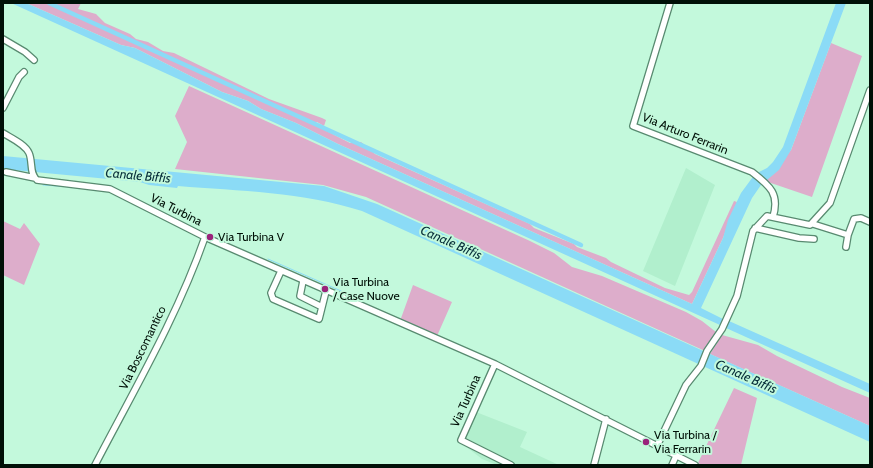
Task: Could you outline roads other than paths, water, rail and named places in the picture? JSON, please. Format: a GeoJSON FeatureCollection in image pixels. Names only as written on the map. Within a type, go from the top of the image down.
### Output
{"type":"FeatureCollection","features":[{"type":"Feature","properties":{"kind":"street","name":"Via Arturo Ferrarin"},"geometry":{"type":"LineString","coordinates":[[670,3],[633,126],[752,172],[766,183],[775,197],[776,210],[773,217]]}},
{"type":"Feature","properties":{"kind":"street"},"geometry":{"type":"LineString","coordinates":[[3,39],[25,52],[34,60]]}},
{"type":"Feature","properties":{"kind":"street"},"geometry":{"type":"LineString","coordinates":[[3,108],[19,77],[24,72]]}},
{"type":"Feature","properties":{"kind":"street"},"geometry":{"type":"LineString","coordinates":[[813,224],[830,204],[870,90]]}},
{"type":"Feature","properties":{"kind":"street"},"geometry":{"type":"LineString","coordinates":[[3,133],[21,144],[29,154],[34,176]]}},
{"type":"Feature","properties":{"kind":"street","name":"Via Turbina"},"geometry":{"type":"LineString","coordinates":[[6,172],[34,176],[45,182],[110,189],[205,237],[280,272],[495,364],[695,465]]}},
{"type":"Feature","properties":{"kind":"street"},"geometry":{"type":"LineString","coordinates":[[657,446],[686,385],[701,366],[707,352],[722,329],[736,296],[755,228],[764,218],[773,217],[806,225],[813,224],[848,235]]}},
{"type":"Feature","properties":{"kind":"street"},"geometry":{"type":"LineString","coordinates":[[846,247],[848,235],[854,219],[861,218],[870,222]]}},
{"type":"Feature","properties":{"kind":"street"},"geometry":{"type":"LineString","coordinates":[[755,228],[799,238],[814,239]]}},
{"type":"Feature","properties":{"kind":"street","name":"Via Boscomantico"},"geometry":{"type":"LineString","coordinates":[[95,465],[159,343],[196,262],[205,237]]}},
{"type":"Feature","properties":{"kind":"street"},"geometry":{"type":"LineString","coordinates":[[280,272],[271,293],[273,299],[319,319],[326,291]]}},
{"type":"Feature","properties":{"kind":"street"},"geometry":{"type":"LineString","coordinates":[[303,281],[300,296],[322,307]]}},
{"type":"Feature","properties":{"kind":"street","name":"Via Turbina"},"geometry":{"type":"LineString","coordinates":[[495,364],[461,440],[511,465]]}},
{"type":"Feature","properties":{"kind":"street"},"geometry":{"type":"LineString","coordinates":[[594,465],[606,419]]}},
{"type":"Feature","properties":{"kind":"street"},"geometry":{"type":"LineString","coordinates":[[672,465],[676,456]]}},
{"type":"Feature","properties":{"kind":"water"},"geometry":{"type":"Polygon","coordinates":[[[11,3],[26,3],[121,45],[135,48],[222,92],[248,101],[261,109],[296,123],[338,144],[692,304],[723,238],[728,220],[741,193],[755,174],[767,168],[773,162],[783,147],[836,3],[846,3],[791,150],[779,170],[761,185],[752,198],[701,308],[723,319],[720,325],[11,3]]]}},
{"type":"Feature","properties":{"kind":"water","name":"Canale Biffis"},"geometry":{"type":"Polygon","coordinates":[[[3,156],[324,186],[377,204],[870,426],[870,442],[362,211],[317,200],[271,193],[178,186],[177,188],[149,185],[140,182],[3,169],[3,156]]]}},
{"type":"Feature","properties":{"kind":"water"},"geometry":{"type":"Polygon","coordinates":[[[729,321],[870,384],[870,393],[726,328],[729,321]]]}},
{"type":"Feature","properties":{"kind":"waterway"},"geometry":{"type":"LineString","coordinates":[[49,3],[581,245]]}},
{"type":"Feature","properties":{"kind":"waterway"},"geometry":{"type":"LineString","coordinates":[[43,185],[72,187]]}},
{"type":"Feature","properties":{"kind":"waterway"},"geometry":{"type":"LineString","coordinates":[[152,213],[187,231]]}},
{"type":"Feature","properties":{"kind":"waterway"},"geometry":{"type":"LineString","coordinates":[[268,259],[348,294]]}},
{"type":"Feature","properties":{"kind":"place","name":"Via Turbina V"},"geometry":{"type":"Point","coordinates":[210,237]}},
{"type":"Feature","properties":{"kind":"place","name":"Via Turbina / Case Nuove"},"geometry":{"type":"Point","coordinates":[325,289]}},
{"type":"Feature","properties":{"kind":"place","name":"Via Turbina / Via Ferrarin"},"geometry":{"type":"Point","coordinates":[646,442]}}]}
